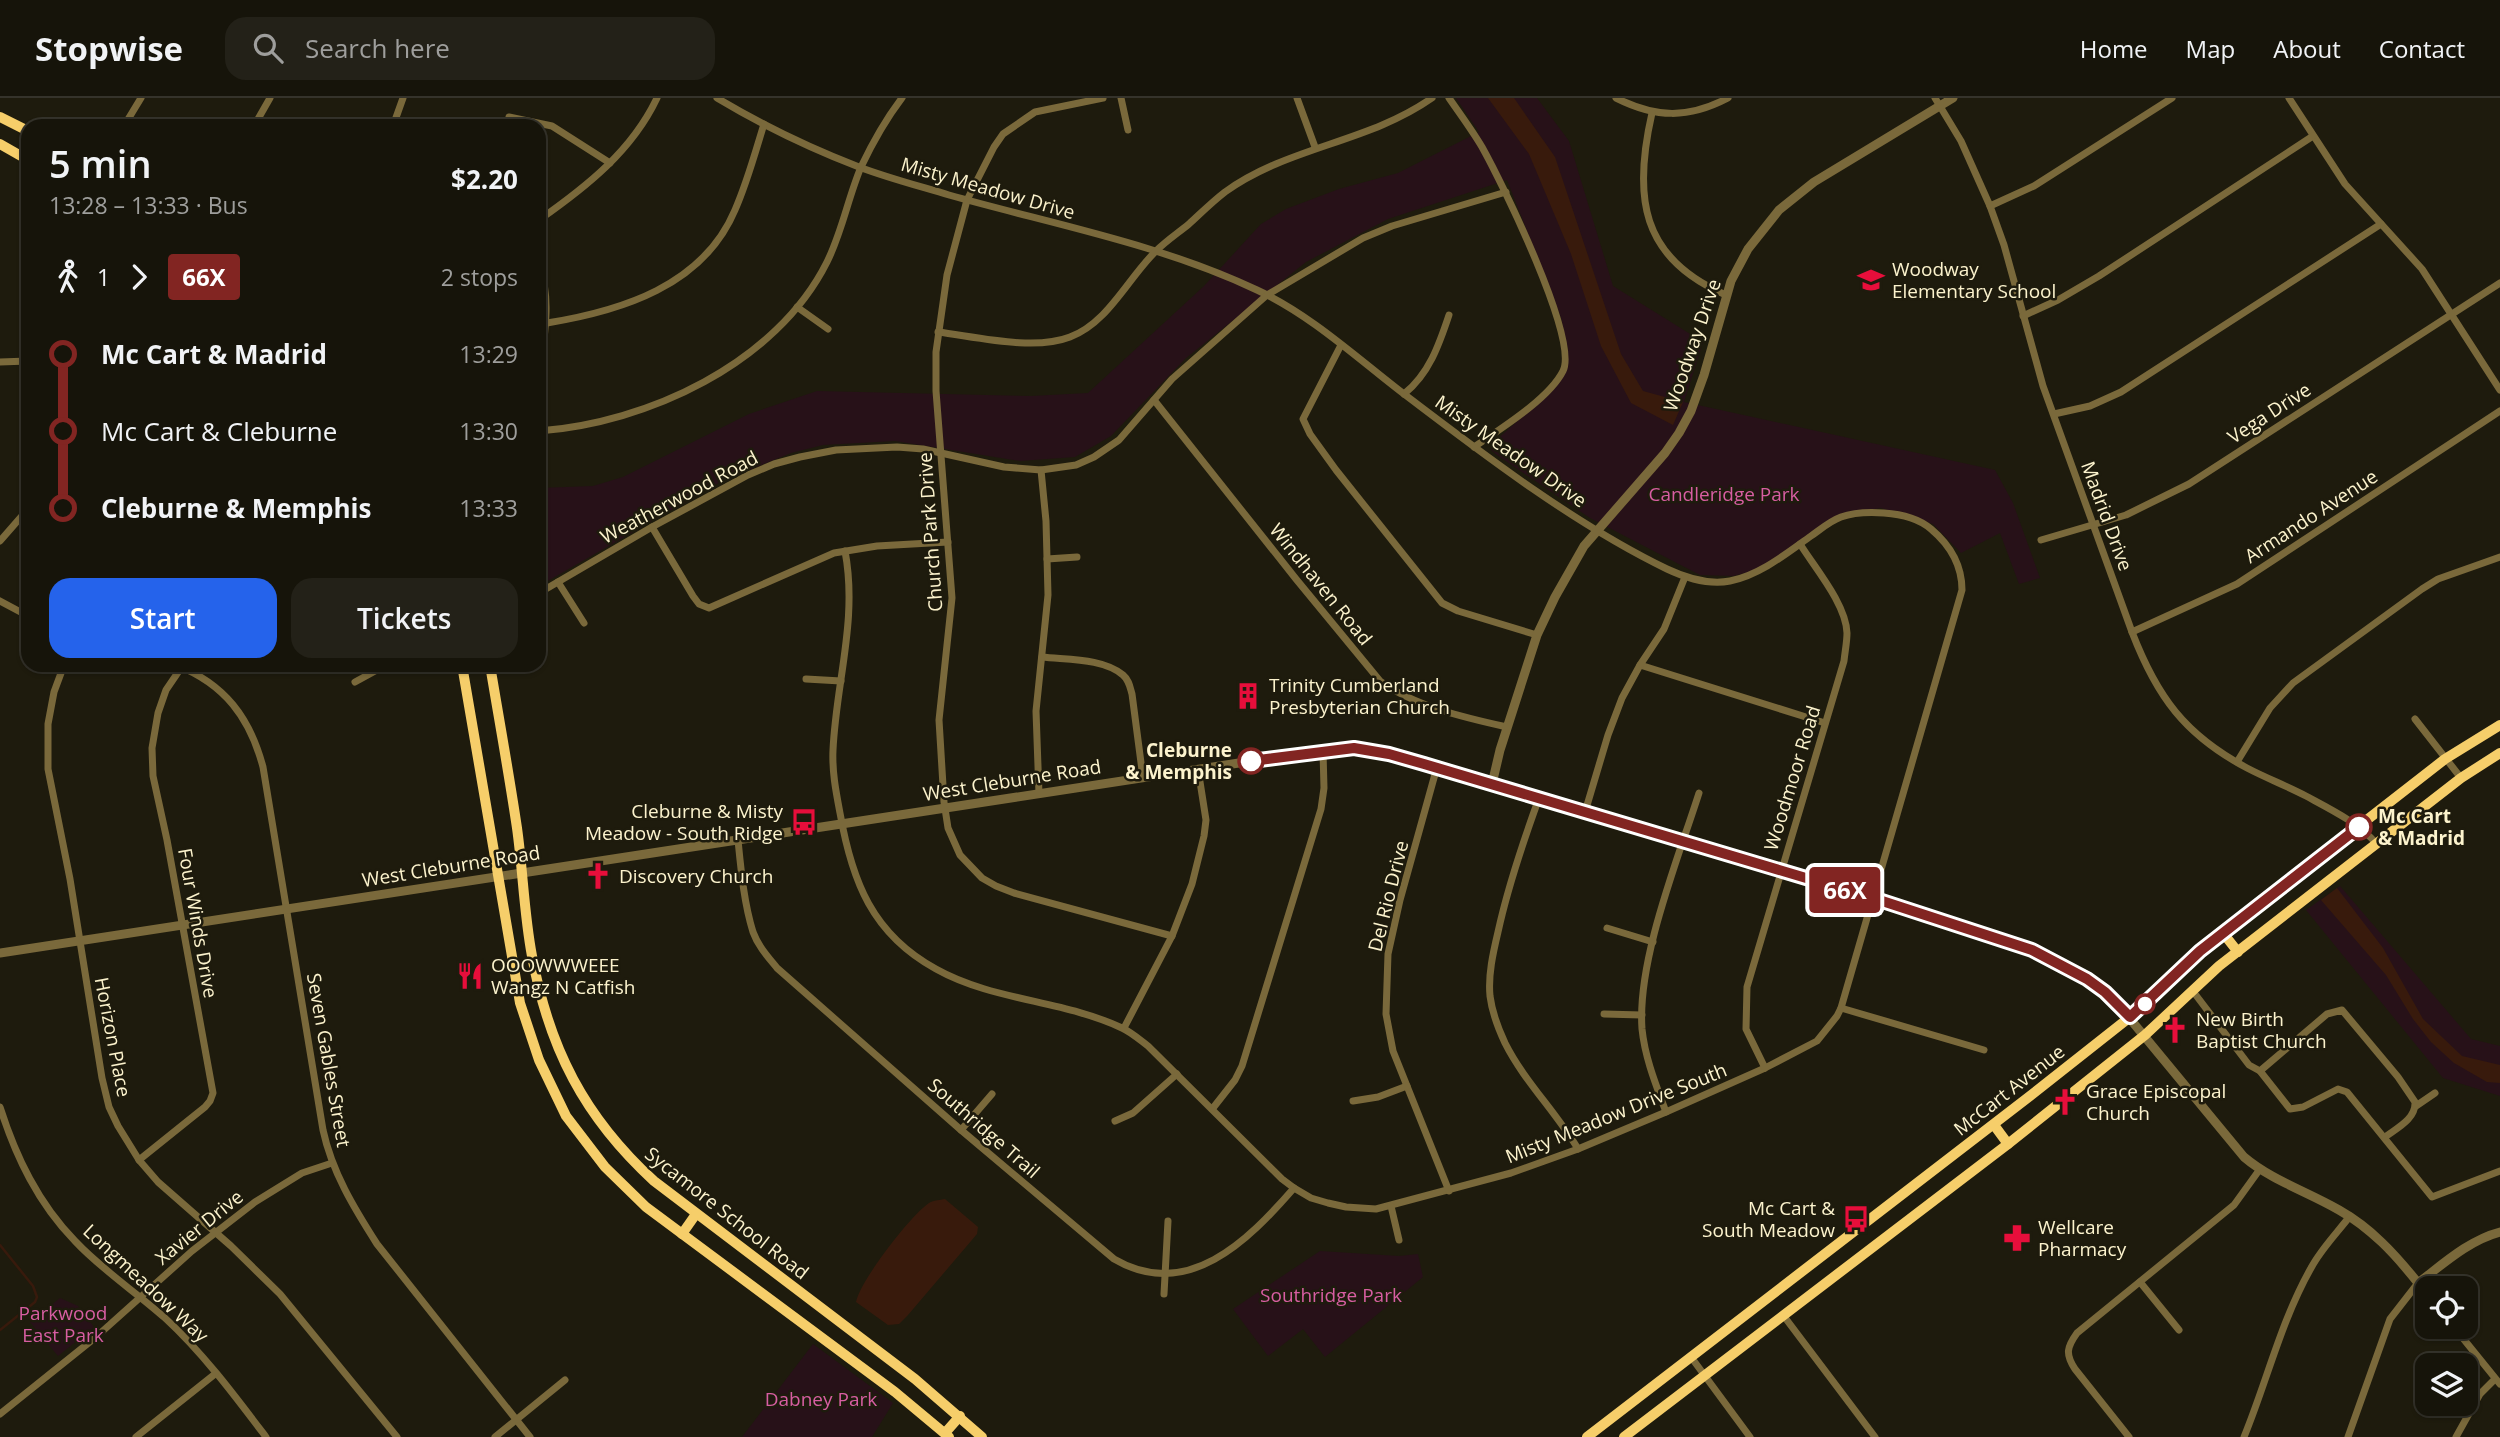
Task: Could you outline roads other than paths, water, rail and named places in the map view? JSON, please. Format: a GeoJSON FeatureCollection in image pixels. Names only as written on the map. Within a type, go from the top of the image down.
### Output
{"type":"FeatureCollection","features":[{"type":"Feature","properties":{"kind":"main road"},"geometry":{"type":"LineString","coordinates":[[0,117],[21,128]]}},
{"type":"Feature","properties":{"kind":"main road"},"geometry":{"type":"LineString","coordinates":[[0,145],[21,156]]}},
{"type":"Feature","properties":{"kind":"main road"},"geometry":{"type":"LineString","coordinates":[[463,672],[520,1003],[529,1034],[552,1091],[579,1135],[605,1167],[638,1199],[895,1392],[947,1435],[960,1416]]}},
{"type":"Feature","properties":{"kind":"main road","name":"Sycamore School Road"},"geometry":{"type":"LineString","coordinates":[[491,672],[517,829],[532,955],[545,1014],[555,1044],[581,1096],[613,1139],[653,1181],[915,1379],[982,1437]]}},
{"type":"Feature","properties":{"kind":"main road","name":"McCart Avenue"},"geometry":{"type":"LineString","coordinates":[[1587,1437],[1994,1125],[2130,1017],[2188,961],[2223,933],[2445,760],[2500,724]]}},
{"type":"Feature","properties":{"kind":"main road"},"geometry":{"type":"LineString","coordinates":[[1626,1436],[2008,1144],[2145,1035],[2192,990],[2238,952],[2461,778],[2500,753]]}},
{"type":"Feature","properties":{"kind":"main road"},"geometry":{"type":"LineString","coordinates":[[2223,933],[2238,952]]}},
{"type":"Feature","properties":{"kind":"main road"},"geometry":{"type":"LineString","coordinates":[[1994,1125],[2008,1144]]}},
{"type":"Feature","properties":{"kind":"main road"},"geometry":{"type":"LineString","coordinates":[[682,1234],[696,1214]]}},
{"type":"Feature","properties":{"kind":"street"},"geometry":{"type":"LineString","coordinates":[[128,119],[141,98]]}},
{"type":"Feature","properties":{"kind":"street"},"geometry":{"type":"LineString","coordinates":[[258,119],[270,98]]}},
{"type":"Feature","properties":{"kind":"street"},"geometry":{"type":"LineString","coordinates":[[396,119],[403,98]]}},
{"type":"Feature","properties":{"kind":"street"},"geometry":{"type":"LineString","coordinates":[[546,215],[610,163],[646,122],[657,98]]}},
{"type":"Feature","properties":{"kind":"street","name":"Misty Meadow Drive"},"geometry":{"type":"LineString","coordinates":[[717,98],[764,124],[861,168],[1156,251],[1200,266],[1267,295],[1341,345],[1474,447],[1598,529],[1685,577],[1712,582],[1731,580],[1756,571],[1834,520],[1860,512],[1894,513],[1917,520],[1935,532],[1952,553],[1962,578],[1962,590],[1873,898]]}},
{"type":"Feature","properties":{"kind":"street"},"geometry":{"type":"LineString","coordinates":[[546,430],[626,415],[678,396],[710,380],[753,348],[797,307],[831,254],[861,168],[902,98]]}},
{"type":"Feature","properties":{"kind":"street","name":"Church Park Drive"},"geometry":{"type":"LineString","coordinates":[[1103,98],[1035,112],[1003,134],[967,200],[947,275],[939,332],[936,391],[952,598],[939,720],[945,808],[948,828],[960,855],[970,868],[996,886],[1172,936]]}},
{"type":"Feature","properties":{"kind":"street"},"geometry":{"type":"LineString","coordinates":[[1121,98],[1128,130]]}},
{"type":"Feature","properties":{"kind":"street"},"geometry":{"type":"LineString","coordinates":[[1297,98],[1315,148]]}},
{"type":"Feature","properties":{"kind":"street"},"geometry":{"type":"LineString","coordinates":[[939,332],[1048,343],[1073,336],[1097,320],[1156,251],[1228,190],[1281,161],[1396,121],[1432,98]]}},
{"type":"Feature","properties":{"kind":"street"},"geometry":{"type":"LineString","coordinates":[[1449,98],[1481,145],[1506,191],[1561,328],[1566,361],[1556,381],[1534,404],[1474,447]]}},
{"type":"Feature","properties":{"kind":"street"},"geometry":{"type":"LineString","coordinates":[[1616,98],[1652,113],[1695,112],[1728,98]]}},
{"type":"Feature","properties":{"kind":"street","name":"Woodway Drive"},"geometry":{"type":"LineString","coordinates":[[1492,784],[1507,727],[1537,635],[1555,597],[1584,546],[1674,442],[1691,411],[1726,295],[1748,249],[1783,205],[1814,182],[1938,102],[1953,98]]}},
{"type":"Feature","properties":{"kind":"street"},"geometry":{"type":"LineString","coordinates":[[1990,206],[2034,186],[2172,98]]}},
{"type":"Feature","properties":{"kind":"street"},"geometry":{"type":"LineString","coordinates":[[2289,98],[2345,184],[2423,269],[2500,390]]}},
{"type":"Feature","properties":{"kind":"street","name":"Madrid Drive"},"geometry":{"type":"LineString","coordinates":[[1938,102],[1961,141],[1990,206],[2054,414],[2144,662],[2172,709],[2204,742],[2237,762],[2338,813],[2359,827],[2377,844]]}},
{"type":"Feature","properties":{"kind":"street"},"geometry":{"type":"LineString","coordinates":[[1652,113],[1643,173],[1646,211],[1660,243],[1671,258],[1689,275],[1726,295]]}},
{"type":"Feature","properties":{"kind":"street"},"geometry":{"type":"LineString","coordinates":[[509,117],[519,119]]}},
{"type":"Feature","properties":{"kind":"street"},"geometry":{"type":"LineString","coordinates":[[547,323],[590,316],[622,307],[671,283],[701,259],[734,212],[764,124]]}},
{"type":"Feature","properties":{"kind":"street"},"geometry":{"type":"LineString","coordinates":[[546,125],[610,163]]}},
{"type":"Feature","properties":{"kind":"street"},"geometry":{"type":"LineString","coordinates":[[2023,316],[2058,300],[2099,276],[2313,136]]}},
{"type":"Feature","properties":{"kind":"street","name":"Weatherwood Road"},"geometry":{"type":"LineString","coordinates":[[546,589],[748,475],[800,457],[836,450],[897,447],[923,449],[1004,467],[1041,470],[1063,469],[1094,457],[1119,440],[1172,379],[1267,295],[1363,238],[1392,226],[1506,191]]}},
{"type":"Feature","properties":{"kind":"street"},"geometry":{"type":"LineString","coordinates":[[2054,414],[2090,407],[2121,391],[2381,224]]}},
{"type":"Feature","properties":{"kind":"street","name":"Vega Drive"},"geometry":{"type":"LineString","coordinates":[[2041,540],[2154,503],[2189,484],[2500,284]]}},
{"type":"Feature","properties":{"kind":"street"},"geometry":{"type":"LineString","coordinates":[[546,289],[546,330]]}},
{"type":"Feature","properties":{"kind":"street"},"geometry":{"type":"LineString","coordinates":[[797,307],[828,329]]}},
{"type":"Feature","properties":{"kind":"street"},"geometry":{"type":"LineString","coordinates":[[1404,394],[1418,382],[1432,359],[1449,315]]}},
{"type":"Feature","properties":{"kind":"street"},"geometry":{"type":"LineString","coordinates":[[1341,345],[1303,419],[1310,434],[1442,603],[1458,611],[1537,635]]}},
{"type":"Feature","properties":{"kind":"street"},"geometry":{"type":"LineString","coordinates":[[0,362],[21,361]]}},
{"type":"Feature","properties":{"kind":"street","name":"Windhaven Road"},"geometry":{"type":"LineString","coordinates":[[1154,400],[1304,590],[1380,681],[1410,698],[1507,727]]}},
{"type":"Feature","properties":{"kind":"street","name":"Armando Avenue"},"geometry":{"type":"LineString","coordinates":[[2132,632],[2236,584],[2500,411]]}},
{"type":"Feature","properties":{"kind":"street"},"geometry":{"type":"LineString","coordinates":[[1039,794],[1036,711],[1048,595],[1046,521],[1041,470]]}},
{"type":"Feature","properties":{"kind":"street"},"geometry":{"type":"LineString","coordinates":[[0,541],[21,517]]}},
{"type":"Feature","properties":{"kind":"street"},"geometry":{"type":"LineString","coordinates":[[652,527],[693,596],[699,604],[709,608],[806,564],[845,551],[877,546],[948,542]]}},
{"type":"Feature","properties":{"kind":"street","name":"Woodmoor Road"},"geometry":{"type":"LineString","coordinates":[[1765,1068],[1746,1029],[1746,987],[1844,660],[1847,635],[1846,623],[1835,598],[1800,544]]}},
{"type":"Feature","properties":{"kind":"street","name":"Misty Meadow Drive South"},"geometry":{"type":"LineString","coordinates":[[845,551],[850,575],[849,639],[833,752],[834,777],[853,871],[880,924],[918,959],[939,971],[993,991],[1087,1015],[1124,1028],[1148,1046],[1213,1108],[1282,1179],[1311,1198],[1346,1207],[1376,1209],[1511,1173],[1578,1149],[1666,1112],[1765,1068],[1817,1041],[1838,1016],[1873,898]]}},
{"type":"Feature","properties":{"kind":"street"},"geometry":{"type":"LineString","coordinates":[[1047,559],[1077,557]]}},
{"type":"Feature","properties":{"kind":"street"},"geometry":{"type":"LineString","coordinates":[[2237,762],[2270,708],[2293,683],[2438,579],[2500,557]]}},
{"type":"Feature","properties":{"kind":"street"},"geometry":{"type":"LineString","coordinates":[[1585,812],[1622,698],[1664,629],[1685,577]]}},
{"type":"Feature","properties":{"kind":"street"},"geometry":{"type":"LineString","coordinates":[[558,582],[584,623]]}},
{"type":"Feature","properties":{"kind":"street"},"geometry":{"type":"LineString","coordinates":[[0,601],[21,612]]}},
{"type":"Feature","properties":{"kind":"street"},"geometry":{"type":"LineString","coordinates":[[1042,657],[1110,666],[1124,675],[1129,681],[1132,694],[1143,778]]}},
{"type":"Feature","properties":{"kind":"street"},"geometry":{"type":"LineString","coordinates":[[1640,665],[1825,723]]}},
{"type":"Feature","properties":{"kind":"street","name":"Horizon Place"},"geometry":{"type":"LineString","coordinates":[[61,672],[54,692],[48,724],[48,769],[102,1078],[118,1126],[139,1160],[158,1182],[280,1294],[397,1437]]}},
{"type":"Feature","properties":{"kind":"street","name":"Four Winds Drive"},"geometry":{"type":"LineString","coordinates":[[139,1160],[205,1107],[213,1093],[153,776],[152,748],[158,713],[166,690],[176,672]]}},
{"type":"Feature","properties":{"kind":"street","name":"Seven Gables Street"},"geometry":{"type":"LineString","coordinates":[[191,672],[225,696],[239,711],[257,744],[323,1130],[332,1163],[377,1244],[530,1437]]}},
{"type":"Feature","properties":{"kind":"street"},"geometry":{"type":"LineString","coordinates":[[355,682],[373,672]]}},
{"type":"Feature","properties":{"kind":"street"},"geometry":{"type":"LineString","coordinates":[[806,679],[841,681]]}},
{"type":"Feature","properties":{"kind":"street"},"geometry":{"type":"LineString","coordinates":[[2415,719],[2461,778]]}},
{"type":"Feature","properties":{"kind":"street","name":"West Cleburne Road"},"geometry":{"type":"LineString","coordinates":[[0,953],[1198,769],[1354,748],[1389,754],[1539,798],[1873,898],[2032,950],[2087,979],[2105,992],[2130,1017],[2244,1157],[2260,1169],[2350,1216],[2372,1231],[2415,1280]]}},
{"type":"Feature","properties":{"kind":"street"},"geometry":{"type":"LineString","coordinates":[[1213,1108],[1235,1080],[1242,1066],[1306,861],[1322,799],[1323,751]]}},
{"type":"Feature","properties":{"kind":"street","name":"Del Rio Drive"},"geometry":{"type":"LineString","coordinates":[[1437,768],[1400,900],[1386,975],[1389,1033],[1449,1191]]}},
{"type":"Feature","properties":{"kind":"street"},"geometry":{"type":"LineString","coordinates":[[1124,1028],[1172,936],[1188,895],[1205,836],[1205,809],[1198,769]]}},
{"type":"Feature","properties":{"kind":"street"},"geometry":{"type":"LineString","coordinates":[[1666,1112],[1645,1050],[1642,1014],[1653,942],[1699,793]]}},
{"type":"Feature","properties":{"kind":"street"},"geometry":{"type":"LineString","coordinates":[[1539,798],[1504,906],[1493,956],[1490,995],[1496,1022],[1505,1044],[1578,1149]]}},
{"type":"Feature","properties":{"kind":"street","name":"Southridge Trail"},"geometry":{"type":"LineString","coordinates":[[738,840],[741,874],[753,932],[777,968],[961,1130],[1114,1259],[1136,1270],[1165,1274],[1189,1271],[1241,1240],[1270,1216],[1294,1188]]}},
{"type":"Feature","properties":{"kind":"street"},"geometry":{"type":"LineString","coordinates":[[1607,928],[1653,942]]}},
{"type":"Feature","properties":{"kind":"street"},"geometry":{"type":"LineString","coordinates":[[2192,990],[2249,1065],[2260,1072],[2290,1109],[2296,1110],[2327,1093],[2343,1089],[2432,1197],[2500,1171]]}},
{"type":"Feature","properties":{"kind":"street"},"geometry":{"type":"LineString","coordinates":[[1841,1008],[1984,1050]]}},
{"type":"Feature","properties":{"kind":"street"},"geometry":{"type":"LineString","coordinates":[[2260,1072],[2327,1014],[2342,1010],[2398,1077],[2416,1106]]}},
{"type":"Feature","properties":{"kind":"street"},"geometry":{"type":"LineString","coordinates":[[1604,1014],[1642,1014]]}},
{"type":"Feature","properties":{"kind":"street"},"geometry":{"type":"LineString","coordinates":[[1115,1121],[1133,1113],[1177,1074]]}},
{"type":"Feature","properties":{"kind":"street"},"geometry":{"type":"LineString","coordinates":[[1353,1101],[1378,1097],[1407,1086]]}},
{"type":"Feature","properties":{"kind":"street"},"geometry":{"type":"LineString","coordinates":[[2385,1137],[2412,1117],[2416,1106],[2435,1093]]}},
{"type":"Feature","properties":{"kind":"street"},"geometry":{"type":"LineString","coordinates":[[961,1130],[992,1094]]}},
{"type":"Feature","properties":{"kind":"street","name":"Longmeadow Way"},"geometry":{"type":"LineString","coordinates":[[0,1107],[21,1164],[35,1189],[75,1241],[165,1319],[215,1374],[266,1437]]}},
{"type":"Feature","properties":{"kind":"street","name":"Xavier Drive"},"geometry":{"type":"LineString","coordinates":[[0,1414],[96,1337],[215,1233],[255,1202],[292,1178],[332,1163]]}},
{"type":"Feature","properties":{"kind":"street"},"geometry":{"type":"LineString","coordinates":[[2129,1437],[2069,1361],[2068,1346],[2077,1333],[2234,1205],[2260,1169]]}},
{"type":"Feature","properties":{"kind":"street"},"geometry":{"type":"LineString","coordinates":[[1391,1206],[1399,1240]]}},
{"type":"Feature","properties":{"kind":"street"},"geometry":{"type":"LineString","coordinates":[[2244,1437],[2285,1320],[2298,1292],[2313,1265],[2350,1216]]}},
{"type":"Feature","properties":{"kind":"street"},"geometry":{"type":"LineString","coordinates":[[1164,1294],[1168,1221]]}},
{"type":"Feature","properties":{"kind":"street"},"geometry":{"type":"LineString","coordinates":[[2428,1276],[2464,1250],[2500,1232]]}},
{"type":"Feature","properties":{"kind":"street"},"geometry":{"type":"LineString","coordinates":[[2140,1282],[2179,1330]]}},
{"type":"Feature","properties":{"kind":"street"},"geometry":{"type":"LineString","coordinates":[[2348,1437],[2390,1319],[2415,1287]]}},
{"type":"Feature","properties":{"kind":"street"},"geometry":{"type":"LineString","coordinates":[[1783,1315],[1875,1437]]}},
{"type":"Feature","properties":{"kind":"street"},"geometry":{"type":"LineString","coordinates":[[2456,1437],[2480,1394],[2498,1382],[2463,1339]]}},
{"type":"Feature","properties":{"kind":"street"},"geometry":{"type":"LineString","coordinates":[[1690,1357],[1750,1437]]}},
{"type":"Feature","properties":{"kind":"street"},"geometry":{"type":"LineString","coordinates":[[137,1437],[215,1374]]}},
{"type":"Feature","properties":{"kind":"street"},"geometry":{"type":"LineString","coordinates":[[495,1437],[565,1380]]}},
{"type":"Feature","properties":{"kind":"waterway"},"geometry":{"type":"LineString","coordinates":[[0,1245],[33,1286],[37,1297],[35,1302],[0,1330]]}},
{"type":"Feature","properties":{"kind":"place","name":"Woodway Elementary School"},"geometry":{"type":"Point","coordinates":[1871,280]}},
{"type":"Feature","properties":{"kind":"place","name":"Trinity Cumberland Presbyterian Church"},"geometry":{"type":"Point","coordinates":[1248,696]}},
{"type":"Feature","properties":{"kind":"place","name":"Cleburne & Memphis"},"geometry":{"type":"Point","coordinates":[1251,761]}},
{"type":"Feature","properties":{"kind":"place","name":"Cleburne & Misty Meadow - South Ridge"},"geometry":{"type":"Point","coordinates":[804,822]}},
{"type":"Feature","properties":{"kind":"place","name":"Mc Cart & Madrid"},"geometry":{"type":"Point","coordinates":[2359,827]}},
{"type":"Feature","properties":{"kind":"place","name":"Discovery Church"},"geometry":{"type":"Point","coordinates":[598,876]}},
{"type":"Feature","properties":{"kind":"place","name":"OOOWWWEEE Wangz N Catfish"},"geometry":{"type":"Point","coordinates":[470,976]}},
{"type":"Feature","properties":{"kind":"place","name":"New Birth Baptist Church"},"geometry":{"type":"Point","coordinates":[2175,1030]}},
{"type":"Feature","properties":{"kind":"place","name":"Grace Episcopal Church"},"geometry":{"type":"Point","coordinates":[2065,1102]}},
{"type":"Feature","properties":{"kind":"place","name":"Mc Cart & South Meadow"},"geometry":{"type":"Point","coordinates":[1856,1219]}},
{"type":"Feature","properties":{"kind":"place","name":"Wellcare Pharmacy"},"geometry":{"type":"Point","coordinates":[2017,1238]}},
{"type":"Feature","properties":{"kind":"park label","name":"Candleridge Park"},"geometry":{"type":"Point","coordinates":[1724,494]}},
{"type":"Feature","properties":{"kind":"park label","name":"Southridge Park"},"geometry":{"type":"Point","coordinates":[1331,1295]}},
{"type":"Feature","properties":{"kind":"park label","name":"Parkwood East Park"},"geometry":{"type":"Point","coordinates":[63,1324]}},
{"type":"Feature","properties":{"kind":"park label","name":"Dabney Park"},"geometry":{"type":"Point","coordinates":[821,1399]}}]}
